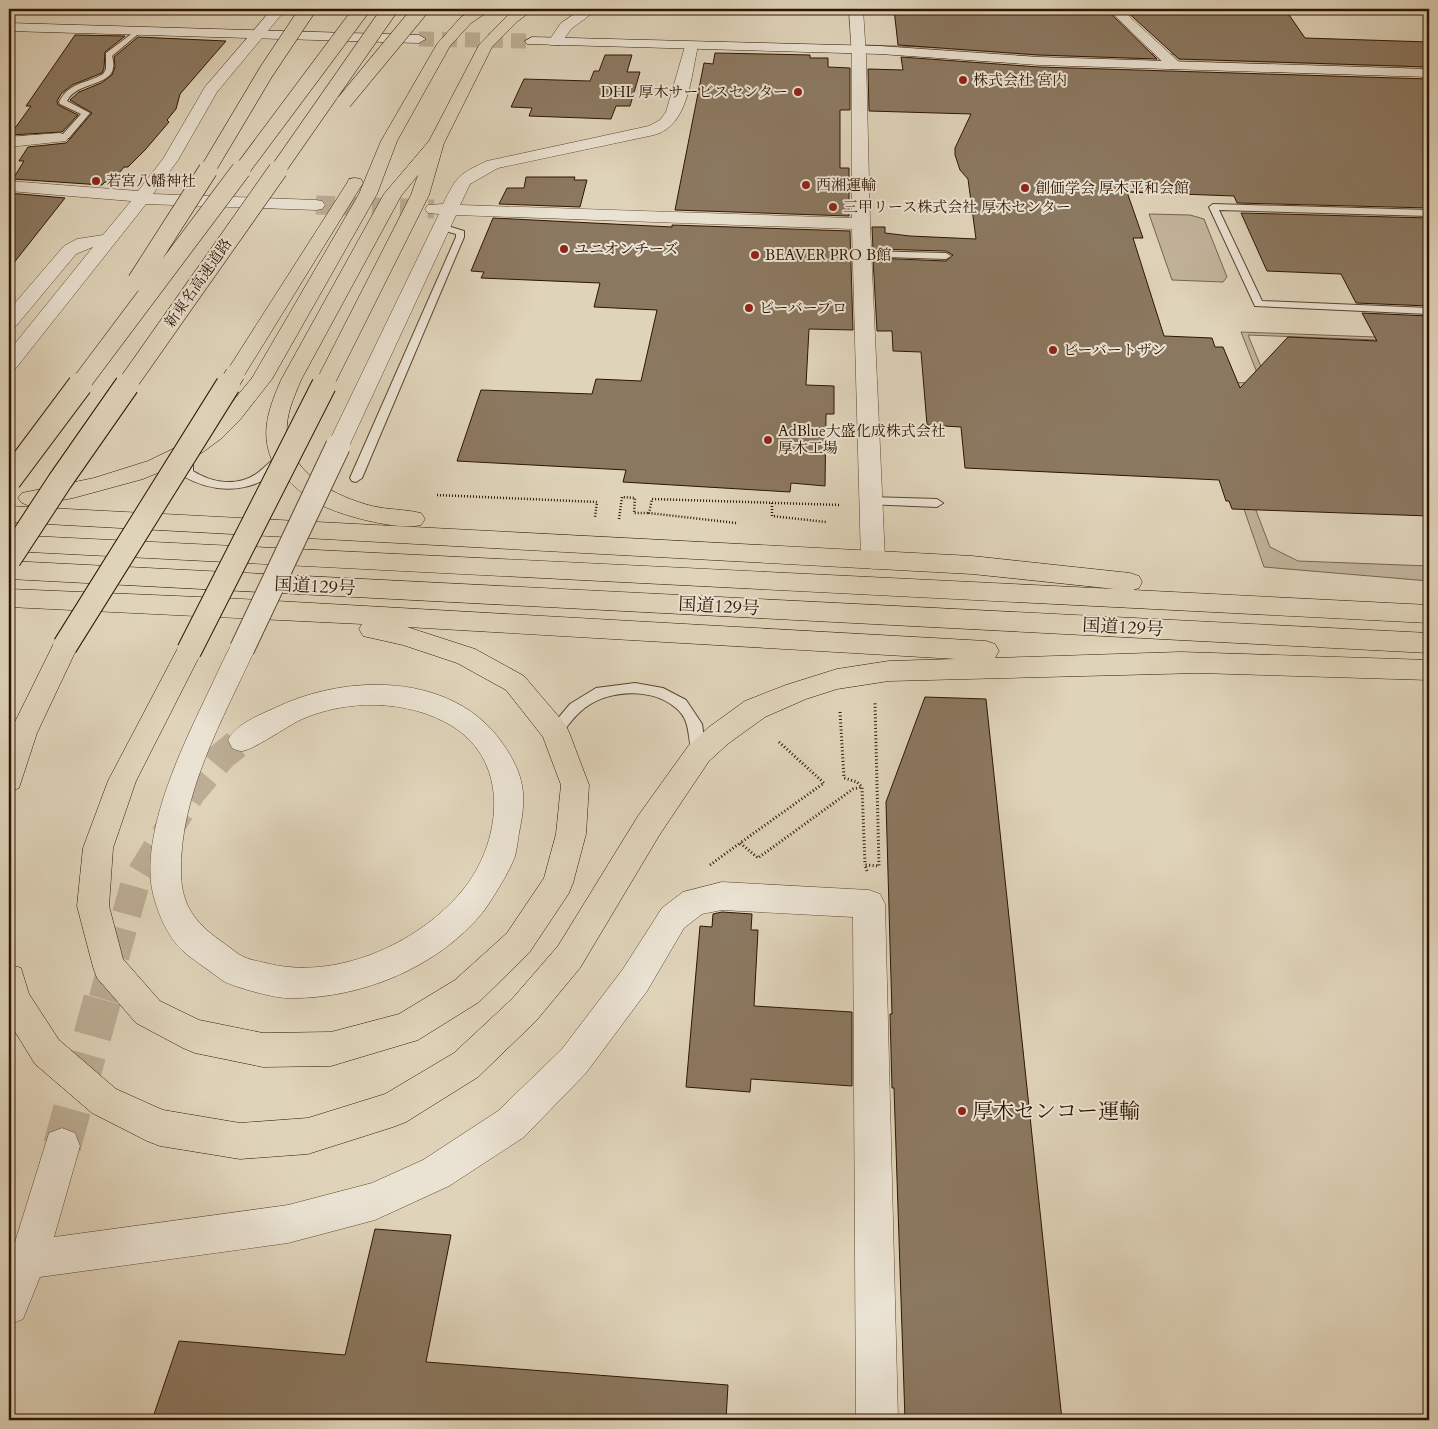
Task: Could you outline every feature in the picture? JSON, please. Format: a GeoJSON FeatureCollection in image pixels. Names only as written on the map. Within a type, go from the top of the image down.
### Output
{"type":"FeatureCollection","features":[{"type":"Feature","properties":{"kind":"highway"},"geometry":{"type":"LineString","coordinates":[[9,480],[185,208],[266,72],[308,9]]}},
{"type":"Feature","properties":{"kind":"highway","name":"新東名高速道路"},"geometry":{"type":"LineString","coordinates":[[9,480],[362,9]]}},
{"type":"Feature","properties":{"kind":"highway","name":"新東名高速道路"},"geometry":{"type":"LineString","coordinates":[[9,559],[60,481],[390,9]]}},
{"type":"Feature","properties":{"kind":"highway"},"geometry":{"type":"LineString","coordinates":[[60,481],[182,328],[322,129],[421,9]]}},
{"type":"Feature","properties":{"kind":"highway"},"geometry":{"type":"LineString","coordinates":[[9,500],[78,490],[114,482],[159,464],[195,447],[218,430],[244,404],[262,379],[368,194],[389,141],[444,44],[466,20],[485,9]]}},
{"type":"Feature","properties":{"kind":"highway"},"geometry":{"type":"LineString","coordinates":[[223,607],[338,623],[405,636],[466,656],[515,683],[555,732],[575,785],[571,834],[558,883],[518,942],[467,991],[406,1028],[331,1049],[263,1050],[195,1036],[148,1012],[109,967],[93,906],[98,848],[119,790],[420,195],[436,143],[486,45],[512,18],[527,9]]}},
{"type":"Feature","properties":{"kind":"highway"},"geometry":{"type":"LineString","coordinates":[[9,780],[23,733],[65,646],[349,190],[389,141]]}},
{"type":"Feature","properties":{"kind":"highway"},"geometry":{"type":"LineString","coordinates":[[436,143],[393,194],[291,380],[279,409],[276,434],[282,458],[296,474],[325,498],[371,514],[467,527],[650,547]]}},
{"type":"Feature","properties":{"kind":"highway"},"geometry":{"type":"LineString","coordinates":[[9,514],[972,565],[1424,614]]}},
{"type":"Feature","properties":{"kind":"highway","name":"国道129号"},"geometry":{"type":"LineString","coordinates":[[9,543],[1424,614]]}},
{"type":"Feature","properties":{"kind":"highway","name":"国道129号"},"geometry":{"type":"LineString","coordinates":[[9,570],[1429,642]]}},
{"type":"Feature","properties":{"kind":"highway"},"geometry":{"type":"LineString","coordinates":[[9,598],[223,607],[1198,663],[1429,670]]}},
{"type":"Feature","properties":{"kind":"highway"},"geometry":{"type":"LineString","coordinates":[[9,979],[14,1000],[46,1052],[104,1101],[160,1128],[240,1141],[308,1136],[393,1109],[466,1065],[524,1010],[569,958],[649,825],[699,753],[719,735],[755,709],[796,692],[838,680],[889,671],[1198,663]]}},
{"type":"Feature","properties":{"kind":"street"},"geometry":{"type":"LineString","coordinates":[[9,364],[141,199],[170,160],[210,90],[278,9]]}},
{"type":"Feature","properties":{"kind":"street"},"geometry":{"type":"LineString","coordinates":[[554,42],[566,26],[575,18],[591,9]]}},
{"type":"Feature","properties":{"kind":"street"},"geometry":{"type":"LineString","coordinates":[[856,9],[860,224],[873,560]]}},
{"type":"Feature","properties":{"kind":"street"},"geometry":{"type":"LineString","coordinates":[[1114,9],[1175,66]]}},
{"type":"Feature","properties":{"kind":"street"},"geometry":{"type":"LineString","coordinates":[[9,27],[419,39]]}},
{"type":"Feature","properties":{"kind":"street"},"geometry":{"type":"LineString","coordinates":[[532,41],[858,50],[938,53],[1039,61],[1429,73]]}},
{"type":"Feature","properties":{"kind":"street"},"geometry":{"type":"LineString","coordinates":[[242,740],[286,714],[306,706],[347,697],[366,695],[404,697],[441,708],[464,721],[483,737],[502,766],[510,801],[508,834],[495,869],[472,904],[456,921],[430,942],[400,960],[351,978],[303,984],[266,980],[232,969],[203,950],[188,934],[178,919],[170,900],[166,875],[168,852],[186,772],[441,227],[441,209],[463,181],[492,164],[654,130],[666,123],[674,113],[691,46]]}},
{"type":"Feature","properties":{"kind":"street"},"geometry":{"type":"LineString","coordinates":[[9,142],[60,138]]}},
{"type":"Feature","properties":{"kind":"street"},"geometry":{"type":"LineString","coordinates":[[9,186],[137,196],[141,199],[316,205]]}},
{"type":"Feature","properties":{"kind":"street"},"geometry":{"type":"LineString","coordinates":[[441,209],[860,224]]}},
{"type":"Feature","properties":{"kind":"street"},"geometry":{"type":"LineString","coordinates":[[9,320],[76,245],[90,241],[108,240]]}},
{"type":"Feature","properties":{"kind":"street"},"geometry":{"type":"LineString","coordinates":[[19,1260],[288,1224],[375,1200],[436,1173],[511,1124],[574,1061],[635,980],[673,918],[694,902],[722,896],[869,904],[877,1420]]}},
{"type":"Feature","properties":{"kind":"street"},"geometry":{"type":"LineString","coordinates":[[9,1305],[19,1260],[62,1146]]}},
{"type":"Feature","properties":{"kind":"lane"},"geometry":{"type":"LineString","coordinates":[[60,138],[66,136],[86,113],[63,102],[64,97],[78,85],[102,78],[107,74],[110,70],[108,55],[140,30]]}},
{"type":"Feature","properties":{"kind":"lane"},"geometry":{"type":"LineString","coordinates":[[1429,213],[1213,207],[1258,304],[1429,311]]}},
{"type":"Feature","properties":{"kind":"lane"},"geometry":{"type":"LineString","coordinates":[[356,478],[460,237],[461,233],[456,230],[441,227]]}},
{"type":"Feature","properties":{"kind":"lane"},"geometry":{"type":"LineString","coordinates":[[862,254],[946,256]]}},
{"type":"Feature","properties":{"kind":"lane"},"geometry":{"type":"LineString","coordinates":[[195,447],[187,462],[187,474],[197,480],[215,486],[241,484],[259,478],[282,458]]}},
{"type":"Feature","properties":{"kind":"lane"},"geometry":{"type":"LineString","coordinates":[[870,500],[937,503]]}},
{"type":"Feature","properties":{"kind":"lane"},"geometry":{"type":"LineString","coordinates":[[555,732],[575,708],[600,692],[635,688],[658,692],[681,704],[695,724],[699,753]]}},
{"type":"Feature","properties":{"kind":"path"},"geometry":{"type":"LineString","coordinates":[[437,495],[597,502],[595,518]]}},
{"type":"Feature","properties":{"kind":"path"},"geometry":{"type":"LineString","coordinates":[[618,520],[622,498],[635,498],[634,513],[738,523]]}},
{"type":"Feature","properties":{"kind":"path"},"geometry":{"type":"LineString","coordinates":[[649,513],[652,498],[842,505]]}},
{"type":"Feature","properties":{"kind":"path"},"geometry":{"type":"LineString","coordinates":[[772,503],[772,516],[826,522]]}},
{"type":"Feature","properties":{"kind":"path"},"geometry":{"type":"LineString","coordinates":[[865,865],[878,866],[875,698]]}},
{"type":"Feature","properties":{"kind":"path"},"geometry":{"type":"LineString","coordinates":[[840,712],[844,778],[857,782],[862,787],[865,865],[868,877],[869,904]]}},
{"type":"Feature","properties":{"kind":"path"},"geometry":{"type":"LineString","coordinates":[[704,869],[824,783],[779,742]]}},
{"type":"Feature","properties":{"kind":"path"},"geometry":{"type":"LineString","coordinates":[[740,843],[758,858],[853,789],[862,787]]}},
{"type":"Feature","properties":{"kind":"shaded area"},"geometry":{"type":"Polygon","coordinates":[[[862,45],[1156,54],[1161,62],[1023,58],[936,50],[864,47],[862,45]]]}},
{"type":"Feature","properties":{"kind":"shaded area"},"geometry":{"type":"Polygon","coordinates":[[[1168,54],[1429,63],[1429,69],[1175,62],[1168,54]]]}},
{"type":"Feature","properties":{"kind":"shaded area"},"geometry":{"type":"Polygon","coordinates":[[[1149,214],[1190,215],[1204,219],[1227,277],[1223,282],[1172,280],[1149,214]]]}},
{"type":"Feature","properties":{"kind":"shaded area"},"geometry":{"type":"Polygon","coordinates":[[[1241,332],[1429,339],[1429,342],[1248,335],[1270,389],[1215,387],[1210,390],[1270,547],[1298,561],[1429,566],[1429,581],[1264,567],[1200,382],[1261,383],[1241,332]]]}},
{"type":"Feature","properties":{"kind":"building"},"geometry":{"type":"Polygon","coordinates":[[[894,9],[1106,9],[1157,59],[1039,55],[898,45],[894,9]]]}},
{"type":"Feature","properties":{"kind":"building"},"geometry":{"type":"Polygon","coordinates":[[[1124,9],[1285,9],[1305,38],[1429,42],[1429,67],[1179,59],[1124,9]]]}},
{"type":"Feature","properties":{"kind":"building"},"geometry":{"type":"Polygon","coordinates":[[[75,35],[125,36],[105,52],[102,73],[72,85],[61,94],[57,101],[58,105],[78,115],[62,132],[10,135],[31,106],[26,106],[75,35]]]}},
{"type":"Feature","properties":{"kind":"building"},"geometry":{"type":"Polygon","coordinates":[[[138,37],[226,41],[180,94],[176,109],[167,120],[169,122],[145,150],[128,167],[124,167],[111,183],[105,182],[102,185],[13,179],[24,161],[19,161],[28,147],[66,143],[70,139],[92,113],[70,100],[79,92],[101,83],[112,75],[115,67],[114,57],[138,37]]]}},
{"type":"Feature","properties":{"kind":"building"},"geometry":{"type":"Polygon","coordinates":[[[715,53],[810,55],[810,58],[828,58],[828,67],[850,68],[850,110],[840,110],[840,168],[849,168],[849,216],[675,210],[704,63],[713,64],[715,53]]]}},
{"type":"Feature","properties":{"kind":"building"},"geometry":{"type":"Polygon","coordinates":[[[605,55],[632,55],[627,72],[640,72],[630,106],[616,106],[611,119],[529,116],[532,108],[511,107],[524,79],[590,81],[594,71],[599,71],[605,55]]]}},
{"type":"Feature","properties":{"kind":"building"},"geometry":{"type":"Polygon","coordinates":[[[901,57],[1039,67],[1429,79],[1429,208],[1237,203],[1234,196],[1127,192],[1143,238],[1133,238],[1164,336],[1212,338],[1215,347],[1223,347],[1240,388],[1288,337],[1377,341],[1362,313],[1429,316],[1429,516],[1232,509],[1229,501],[1226,501],[1219,480],[965,468],[961,427],[927,425],[921,352],[893,351],[892,331],[877,331],[873,258],[946,261],[953,255],[946,251],[873,249],[872,227],[885,227],[885,233],[910,236],[976,239],[968,179],[960,170],[955,155],[955,148],[971,114],[869,111],[868,69],[903,70],[901,57]]]}},
{"type":"Feature","properties":{"kind":"building"},"geometry":{"type":"Polygon","coordinates":[[[526,177],[575,177],[574,180],[587,180],[580,207],[499,204],[507,188],[524,188],[526,177]]]}},
{"type":"Feature","properties":{"kind":"building"},"geometry":{"type":"Polygon","coordinates":[[[9,193],[65,198],[9,269],[9,193]]]}},
{"type":"Feature","properties":{"kind":"building"},"geometry":{"type":"Polygon","coordinates":[[[1241,213],[1429,218],[1429,306],[1356,303],[1341,274],[1267,271],[1241,213]]]}},
{"type":"Feature","properties":{"kind":"building"},"geometry":{"type":"Polygon","coordinates":[[[493,218],[672,227],[672,225],[850,231],[853,330],[809,329],[806,385],[834,386],[834,414],[826,414],[825,486],[791,483],[790,492],[623,482],[626,470],[457,461],[481,390],[592,394],[596,379],[641,381],[657,310],[594,307],[600,283],[481,278],[484,272],[471,271],[493,218]]]}},
{"type":"Feature","properties":{"kind":"building","name":"厚木センコー運輸"},"geometry":{"type":"Polygon","coordinates":[[[925,697],[986,699],[1062,1420],[905,1420],[894,1088],[892,1088],[890,1014],[892,1014],[886,802],[925,697]]]}},
{"type":"Feature","properties":{"kind":"building"},"geometry":{"type":"Polygon","coordinates":[[[722,912],[752,914],[751,930],[758,930],[754,1006],[852,1012],[852,1086],[751,1079],[750,1092],[686,1087],[700,926],[712,927],[713,914],[722,912]]]}},
{"type":"Feature","properties":{"kind":"building"},"geometry":{"type":"Polygon","coordinates":[[[375,1229],[451,1235],[426,1362],[728,1385],[726,1420],[152,1420],[179,1341],[345,1355],[375,1229]]]}},
{"type":"Feature","properties":{"kind":"tunnel"},"geometry":{"type":"LineString","coordinates":[[419,39],[532,41]]}},
{"type":"Feature","properties":{"kind":"tunnel"},"geometry":{"type":"LineString","coordinates":[[316,205],[434,209]]}},
{"type":"Feature","properties":{"kind":"tunnel"},"geometry":{"type":"LineString","coordinates":[[103,999],[135,884],[191,793],[222,756],[242,740]]}},
{"type":"Feature","properties":{"kind":"tunnel"},"geometry":{"type":"LineString","coordinates":[[62,1146],[103,997]]}},
{"type":"Feature","properties":{"kind":"place","name":"株式会社 宮内"},"geometry":{"type":"Point","coordinates":[963,80]}},
{"type":"Feature","properties":{"kind":"place","name":"DHL 厚木サービスセンター"},"geometry":{"type":"Point","coordinates":[798,92]}},
{"type":"Feature","properties":{"kind":"place","name":"若宮八幡神社"},"geometry":{"type":"Point","coordinates":[96,181]}},
{"type":"Feature","properties":{"kind":"place","name":"西湘運輸"},"geometry":{"type":"Point","coordinates":[806,185]}},
{"type":"Feature","properties":{"kind":"place","name":"創価学会 厚木平和会館"},"geometry":{"type":"Point","coordinates":[1025,188]}},
{"type":"Feature","properties":{"kind":"place","name":"三甲リース株式会社 厚木センター"},"geometry":{"type":"Point","coordinates":[833,207]}},
{"type":"Feature","properties":{"kind":"place","name":"ユニオンチーズ"},"geometry":{"type":"Point","coordinates":[564,249]}},
{"type":"Feature","properties":{"kind":"place","name":"BEAVER PRO B館"},"geometry":{"type":"Point","coordinates":[755,255]}},
{"type":"Feature","properties":{"kind":"place","name":"ビーバープロ"},"geometry":{"type":"Point","coordinates":[749,308]}},
{"type":"Feature","properties":{"kind":"place","name":"ビーバートザン"},"geometry":{"type":"Point","coordinates":[1053,350]}},
{"type":"Feature","properties":{"kind":"place","name":"AdBlue大盛化成株式会社 厚木工場"},"geometry":{"type":"Point","coordinates":[768,440]}},
{"type":"Feature","properties":{"kind":"place","name":"厚木センコー運輸"},"geometry":{"type":"Point","coordinates":[962,1111]}}]}
